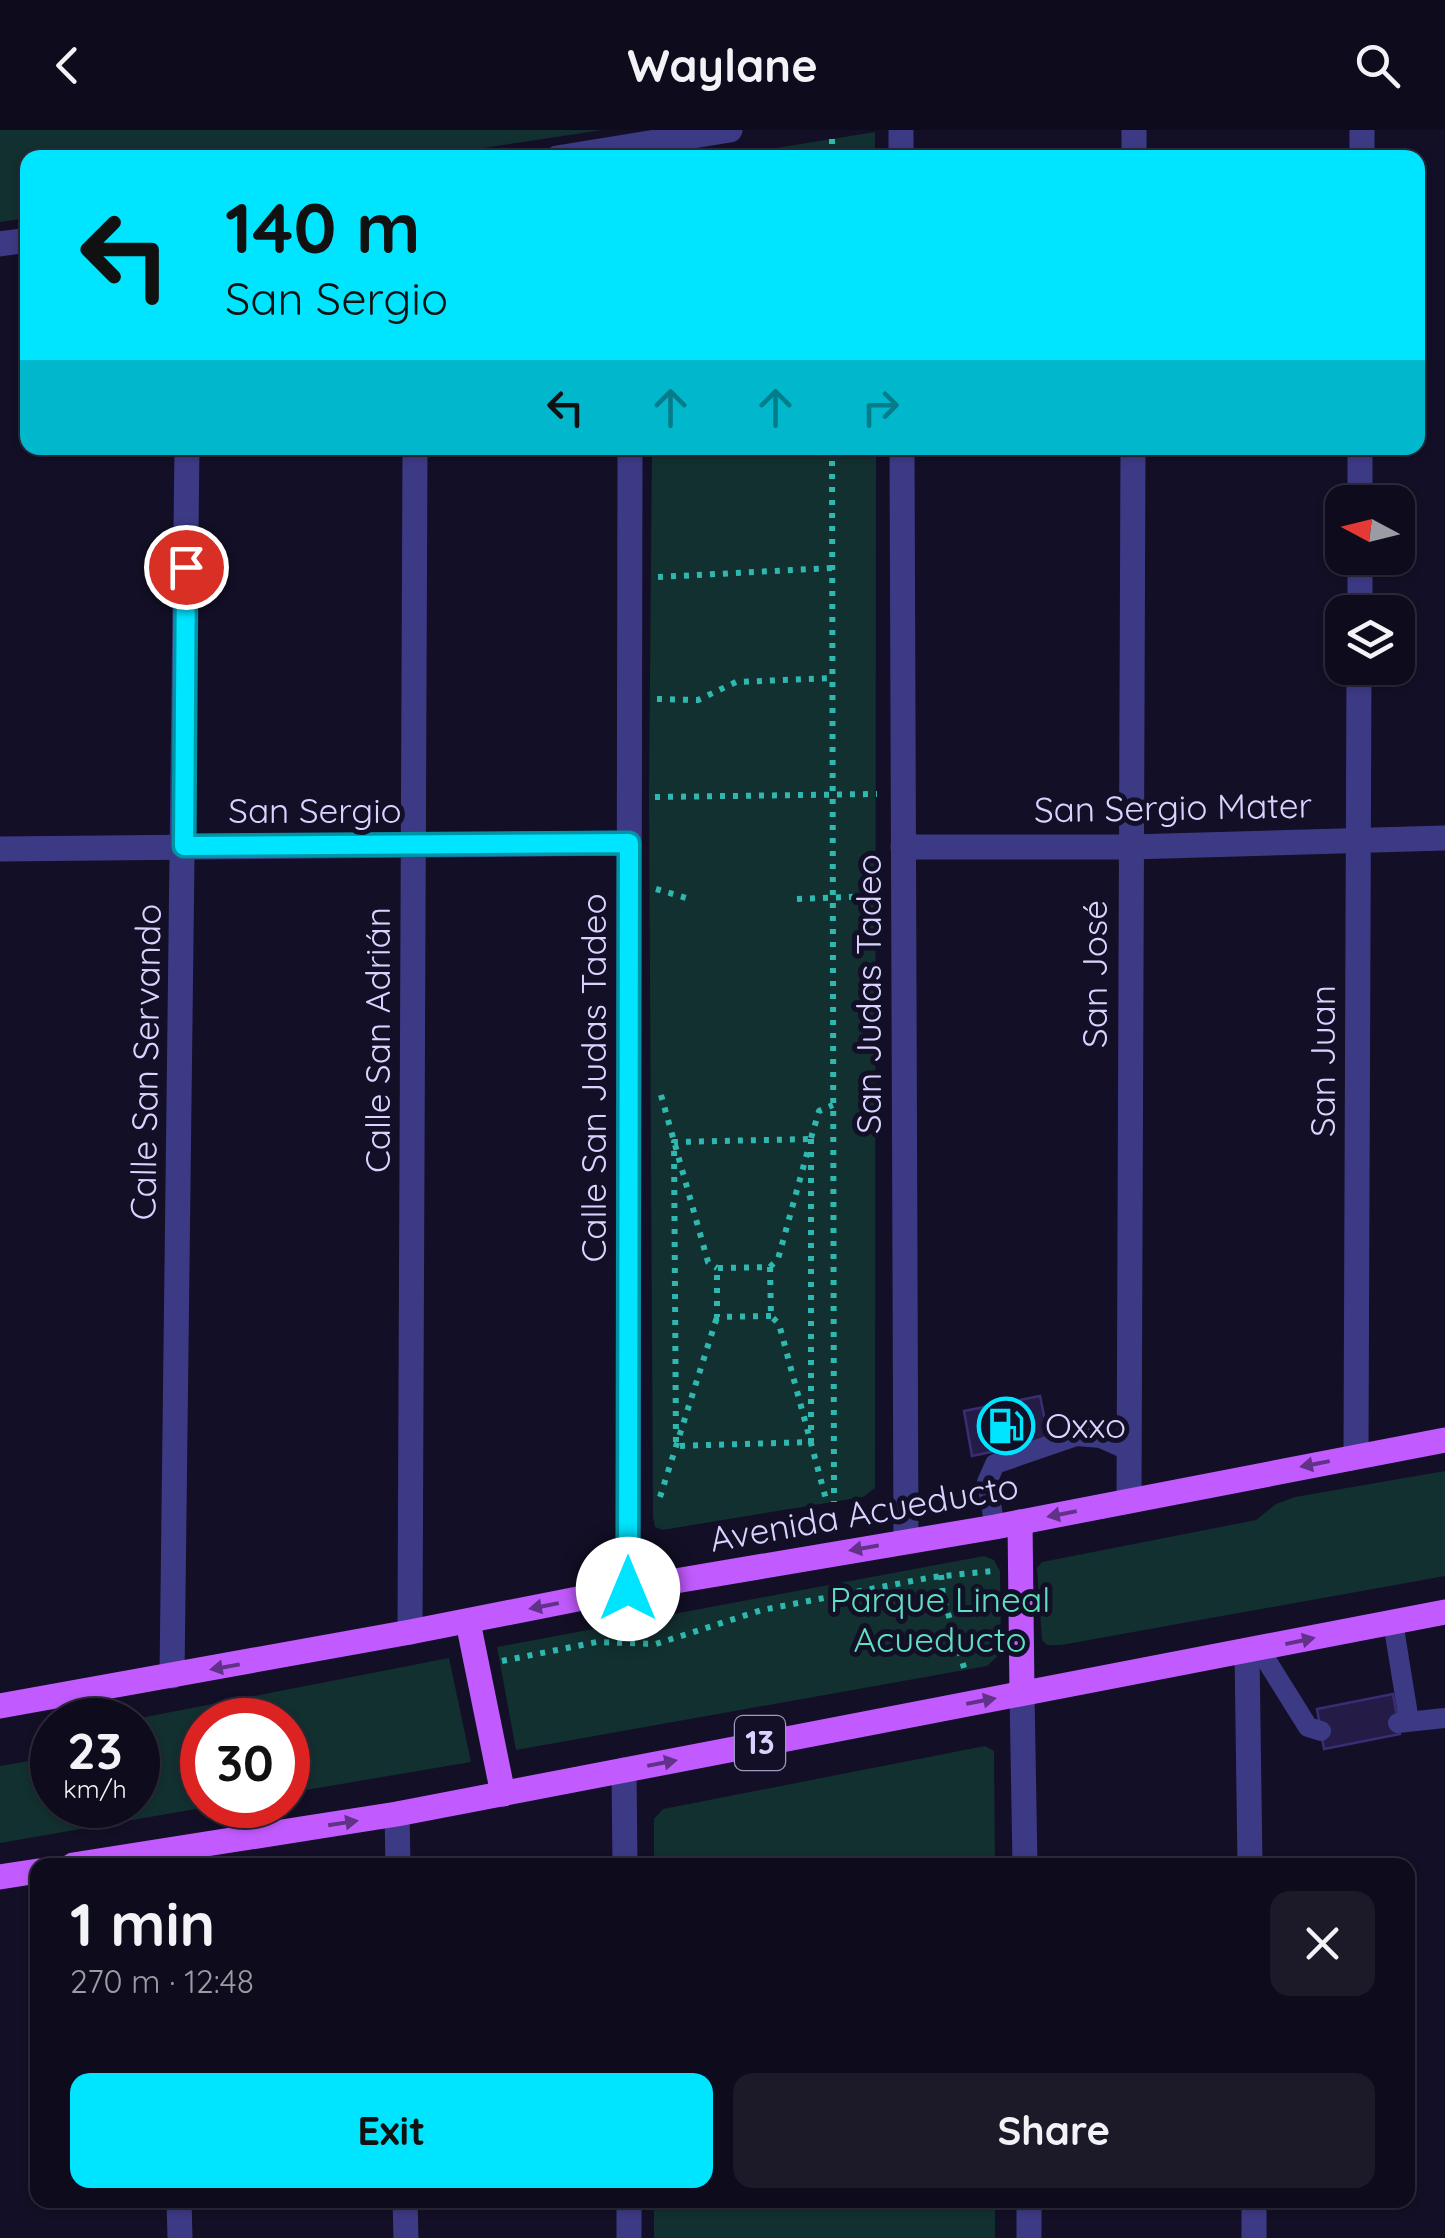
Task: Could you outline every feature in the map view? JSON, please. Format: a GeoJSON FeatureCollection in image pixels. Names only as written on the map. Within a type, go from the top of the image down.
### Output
{"type":"FeatureCollection","features":[{"type":"Feature","properties":{"kind":"main road","name":"Avenida Acueducto"},"geometry":{"type":"LineString","coordinates":[[0,1706],[468,1622],[628,1589],[1007,1525],[1445,1440]]}},
{"type":"Feature","properties":{"kind":"main road"},"geometry":{"type":"LineString","coordinates":[[1007,1525],[1022,1693]]}},
{"type":"Feature","properties":{"kind":"main road","name":"13"},"geometry":{"type":"LineString","coordinates":[[175,1857],[1445,1612]]}},
{"type":"Feature","properties":{"kind":"main road"},"geometry":{"type":"LineString","coordinates":[[468,1622],[503,1794]]}},
{"type":"Feature","properties":{"kind":"main road"},"geometry":{"type":"LineString","coordinates":[[0,1877],[30,1872]]}},
{"type":"Feature","properties":{"kind":"street"},"geometry":{"type":"LineString","coordinates":[[636,150],[730,130]]}},
{"type":"Feature","properties":{"kind":"street","name":"Calle San Servando"},"geometry":{"type":"LineString","coordinates":[[172,1676],[187,455]]}},
{"type":"Feature","properties":{"kind":"street","name":"Calle San Adrián"},"geometry":{"type":"LineString","coordinates":[[410,1632],[416,455]]}},
{"type":"Feature","properties":{"kind":"street","name":"Calle San Judas Tadeo"},"geometry":{"type":"LineString","coordinates":[[628,1589],[630,455]]}},
{"type":"Feature","properties":{"kind":"street","name":"San Judas Tadeo"},"geometry":{"type":"LineString","coordinates":[[902,455],[906,1541]]}},
{"type":"Feature","properties":{"kind":"street","name":"San José"},"geometry":{"type":"LineString","coordinates":[[1129,1501],[1132,455]]}},
{"type":"Feature","properties":{"kind":"street"},"geometry":{"type":"LineString","coordinates":[[1360,455],[1360,485]]}},
{"type":"Feature","properties":{"kind":"street","name":"San Juan"},"geometry":{"type":"LineString","coordinates":[[1356,1455],[1359,685]]}},
{"type":"Feature","properties":{"kind":"street","name":"San Sergio Mater"},"geometry":{"type":"LineString","coordinates":[[903,847],[1130,847],[1445,838]]}},
{"type":"Feature","properties":{"kind":"street","name":"San Sergio"},"geometry":{"type":"LineString","coordinates":[[0,848],[629,843]]}},
{"type":"Feature","properties":{"kind":"street"},"geometry":{"type":"LineString","coordinates":[[1250,1858],[1253,1651]]}},
{"type":"Feature","properties":{"kind":"street"},"geometry":{"type":"LineString","coordinates":[[1022,1693],[1024,1858]]}},
{"type":"Feature","properties":{"kind":"street"},"geometry":{"type":"LineString","coordinates":[[624,1770],[625,1858]]}},
{"type":"Feature","properties":{"kind":"street"},"geometry":{"type":"LineString","coordinates":[[397,1814],[398,1858]]}},
{"type":"Feature","properties":{"kind":"street"},"geometry":{"type":"LineString","coordinates":[[179,2208],[180,2238]]}},
{"type":"Feature","properties":{"kind":"street"},"geometry":{"type":"LineString","coordinates":[[405,2208],[406,2238]]}},
{"type":"Feature","properties":{"kind":"street"},"geometry":{"type":"LineString","coordinates":[[629,2208],[630,2238]]}},
{"type":"Feature","properties":{"kind":"street"},"geometry":{"type":"LineString","coordinates":[[1029,2208],[1029,2238]]}},
{"type":"Feature","properties":{"kind":"street"},"geometry":{"type":"LineString","coordinates":[[1254,2208],[1254,2238]]}},
{"type":"Feature","properties":{"kind":"lane"},"geometry":{"type":"LineString","coordinates":[[1007,1525],[986,1482],[996,1464],[1076,1436],[1101,1438],[1128,1450]]}},
{"type":"Feature","properties":{"kind":"lane"},"geometry":{"type":"LineString","coordinates":[[1393,1622],[1404,1722],[1445,1718]]}},
{"type":"Feature","properties":{"kind":"lane"},"geometry":{"type":"LineString","coordinates":[[1253,1651],[1308,1728],[1320,1730]]}},
{"type":"Feature","properties":{"kind":"path"},"geometry":{"type":"LineString","coordinates":[[832,140],[832,150]]}},
{"type":"Feature","properties":{"kind":"path"},"geometry":{"type":"LineString","coordinates":[[770,1267],[771,1316],[779,1324],[830,1502],[835,795],[832,455]]}},
{"type":"Feature","properties":{"kind":"path"},"geometry":{"type":"LineString","coordinates":[[652,578],[832,568]]}},
{"type":"Feature","properties":{"kind":"path"},"geometry":{"type":"LineString","coordinates":[[650,698],[692,701],[736,682],[833,678]]}},
{"type":"Feature","properties":{"kind":"path"},"geometry":{"type":"LineString","coordinates":[[649,797],[877,794]]}},
{"type":"Feature","properties":{"kind":"path"},"geometry":{"type":"LineString","coordinates":[[650,887],[694,900]]}},
{"type":"Feature","properties":{"kind":"path"},"geometry":{"type":"LineString","coordinates":[[797,899],[876,896]]}},
{"type":"Feature","properties":{"kind":"path"},"geometry":{"type":"LineString","coordinates":[[674,1142],[708,1262],[717,1268],[770,1267],[778,1260],[819,1111],[832,1105]]}},
{"type":"Feature","properties":{"kind":"path"},"geometry":{"type":"LineString","coordinates":[[674,1142],[811,1139]]}},
{"type":"Feature","properties":{"kind":"path"},"geometry":{"type":"LineString","coordinates":[[811,1139],[811,1442]]}},
{"type":"Feature","properties":{"kind":"path"},"geometry":{"type":"LineString","coordinates":[[674,1142],[676,1446]]}},
{"type":"Feature","properties":{"kind":"path"},"geometry":{"type":"LineString","coordinates":[[659,1500],[717,1316],[717,1268]]}},
{"type":"Feature","properties":{"kind":"path"},"geometry":{"type":"LineString","coordinates":[[717,1316],[771,1316]]}},
{"type":"Feature","properties":{"kind":"path"},"geometry":{"type":"LineString","coordinates":[[676,1446],[811,1442]]}},
{"type":"Feature","properties":{"kind":"path"},"geometry":{"type":"LineString","coordinates":[[941,1564],[943,1596],[964,1670]]}},
{"type":"Feature","properties":{"kind":"path"},"geometry":{"type":"LineString","coordinates":[[500,1661],[598,1642],[656,1644],[762,1610],[942,1576],[1000,1571]]}},
{"type":"Feature","properties":{"kind":"green space"},"geometry":{"type":"Polygon","coordinates":[[[0,130],[603,130],[470,150],[20,150],[20,219],[0,222],[0,130]]]}},
{"type":"Feature","properties":{"kind":"green space"},"geometry":{"type":"Polygon","coordinates":[[[875,132],[875,150],[764,150],[875,132]]]}},
{"type":"Feature","properties":{"kind":"green space"},"geometry":{"type":"Polygon","coordinates":[[[652,455],[876,455],[875,1488],[863,1497],[662,1530],[655,1527],[653,1517],[649,797],[652,455]]]}},
{"type":"Feature","properties":{"kind":"green space","name":"Parque Lineal Acueducto"},"geometry":{"type":"Polygon","coordinates":[[[1445,1471],[1445,1576],[1061,1645],[1047,1645],[1042,1640],[1037,1568],[1042,1562],[1256,1520],[1276,1504],[1295,1497],[1445,1471]]]}},
{"type":"Feature","properties":{"kind":"green space","name":"Parque Lineal Acueducto"},"geometry":{"type":"Polygon","coordinates":[[[984,1556],[994,1560],[1000,1571],[1001,1649],[987,1666],[516,1750],[497,1647],[984,1556]]]}},
{"type":"Feature","properties":{"kind":"green space"},"geometry":{"type":"Polygon","coordinates":[[[449,1658],[471,1762],[310,1789],[310,1698],[243,1698],[449,1658]]]}},
{"type":"Feature","properties":{"kind":"green space"},"geometry":{"type":"Polygon","coordinates":[[[180,1710],[180,1812],[160,1815],[160,1714],[180,1710]]]}},
{"type":"Feature","properties":{"kind":"green space"},"geometry":{"type":"Polygon","coordinates":[[[985,1746],[994,1751],[995,1858],[654,1858],[654,1819],[663,1809],[985,1746]]]}},
{"type":"Feature","properties":{"kind":"green space"},"geometry":{"type":"Polygon","coordinates":[[[30,1761],[30,1828],[86,1828],[0,1843],[0,1766],[30,1761]]]}},
{"type":"Feature","properties":{"kind":"green space"},"geometry":{"type":"Polygon","coordinates":[[[654,2208],[995,2208],[995,2238],[654,2238],[654,2208]]]}},
{"type":"Feature","properties":{"kind":"building","name":"Oxxo"},"geometry":{"type":"Polygon","coordinates":[[[1040,1396],[1049,1440],[972,1456],[964,1411],[1040,1396]]]}},
{"type":"Feature","properties":{"kind":"building"},"geometry":{"type":"Polygon","coordinates":[[[1393,1694],[1400,1734],[1324,1749],[1317,1709],[1393,1694]]]}},
{"type":"Feature","properties":{"kind":"place","name":"Oxxo"},"geometry":{"type":"Point","coordinates":[1006,1426]}},
{"type":"Feature","properties":{"kind":"route"},"geometry":{"type":"LineString","coordinates":[[186,567],[184,846],[629,843],[628,1589]]}}]}
